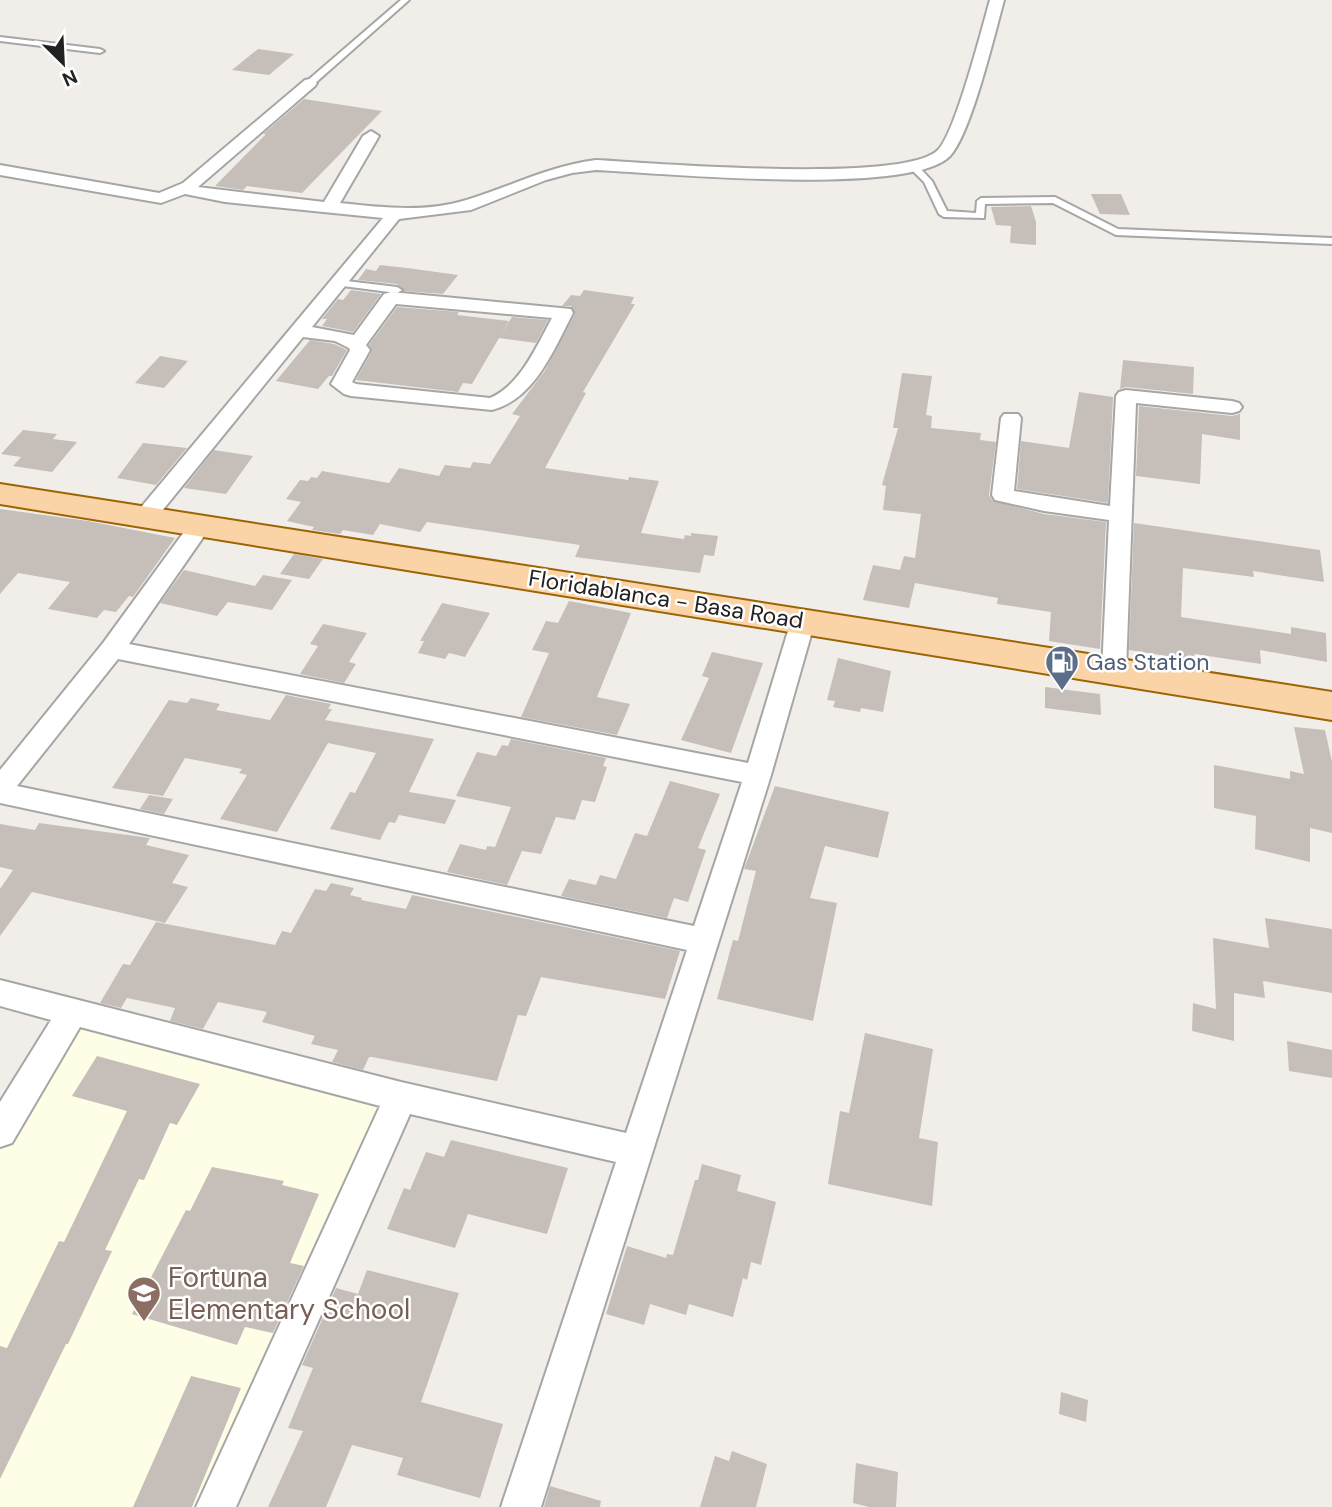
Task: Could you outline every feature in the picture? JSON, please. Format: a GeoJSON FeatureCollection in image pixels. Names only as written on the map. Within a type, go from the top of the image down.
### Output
{"type":"FeatureCollection","features":[{"type":"Feature","properties":{"kind":"main road","name":"Floridablanca - Basa Road"},"geometry":{"type":"LineString","coordinates":[[0,494],[1332,706]]}},
{"type":"Feature","properties":{"kind":"street"},"geometry":{"type":"LineString","coordinates":[[189,186],[188,190],[204,194],[372,211],[393,216],[465,206],[540,177],[570,168],[596,165],[827,174],[915,168],[942,158],[952,139],[974,82],[997,0]]}},
{"type":"Feature","properties":{"kind":"street"},"geometry":{"type":"LineString","coordinates":[[0,170],[161,198],[189,186],[310,83]]}},
{"type":"Feature","properties":{"kind":"street"},"geometry":{"type":"LineString","coordinates":[[329,207],[371,136]]}},
{"type":"Feature","properties":{"kind":"street"},"geometry":{"type":"LineString","coordinates":[[145,517],[393,216]]}},
{"type":"Feature","properties":{"kind":"street"},"geometry":{"type":"LineString","coordinates":[[299,331],[341,337],[357,345],[360,350],[341,384],[351,390],[492,404],[505,401],[516,391],[564,313],[391,298],[357,345]]}},
{"type":"Feature","properties":{"kind":"street"},"geometry":{"type":"LineString","coordinates":[[1114,671],[1126,396],[1232,407]]}},
{"type":"Feature","properties":{"kind":"street"},"geometry":{"type":"LineString","coordinates":[[1011,418],[1003,495],[1122,515]]}},
{"type":"Feature","properties":{"kind":"street"},"geometry":{"type":"LineString","coordinates":[[200,526],[112,649],[0,791],[705,941]]}},
{"type":"Feature","properties":{"kind":"street"},"geometry":{"type":"LineString","coordinates":[[521,1507],[758,775],[803,621]]}},
{"type":"Feature","properties":{"kind":"street"},"geometry":{"type":"LineString","coordinates":[[112,649],[758,775]]}},
{"type":"Feature","properties":{"kind":"street"},"geometry":{"type":"LineString","coordinates":[[0,993],[401,1097],[636,1151]]}},
{"type":"Feature","properties":{"kind":"street"},"geometry":{"type":"LineString","coordinates":[[0,1132],[72,1013]]}},
{"type":"Feature","properties":{"kind":"street"},"geometry":{"type":"LineString","coordinates":[[216,1507],[401,1097]]}},
{"type":"Feature","properties":{"kind":"lane"},"geometry":{"type":"LineString","coordinates":[[310,83],[405,0]]}},
{"type":"Feature","properties":{"kind":"lane"},"geometry":{"type":"LineString","coordinates":[[0,39],[100,51]]}},
{"type":"Feature","properties":{"kind":"lane"},"geometry":{"type":"LineString","coordinates":[[915,168],[928,181],[944,214],[981,216],[981,201],[1055,201],[1116,232],[1332,241]]}},
{"type":"Feature","properties":{"kind":"lane"},"geometry":{"type":"LineString","coordinates":[[338,283],[397,290]]}},
{"type":"Feature","properties":{"kind":"shaded area","name":"Fortuna Elementary School"},"geometry":{"type":"Polygon","coordinates":[[[72,1018],[386,1100],[208,1507],[0,1507],[0,1139],[72,1018]]]}},
{"type":"Feature","properties":{"kind":"building"},"geometry":{"type":"Polygon","coordinates":[[[258,49],[294,54],[269,75],[232,70],[258,49]]]}},
{"type":"Feature","properties":{"kind":"building"},"geometry":{"type":"Polygon","coordinates":[[[304,99],[382,111],[302,193],[247,186],[243,190],[215,186],[266,134],[263,134],[304,99]]]}},
{"type":"Feature","properties":{"kind":"building"},"geometry":{"type":"Polygon","coordinates":[[[1091,194],[1121,194],[1130,215],[1100,214],[1091,194]]]}},
{"type":"Feature","properties":{"kind":"building"},"geometry":{"type":"Polygon","coordinates":[[[1031,206],[1036,222],[1036,245],[1010,243],[1011,226],[996,225],[991,207],[1031,206]]]}},
{"type":"Feature","properties":{"kind":"building"},"geometry":{"type":"Polygon","coordinates":[[[380,265],[458,275],[443,294],[404,291],[397,284],[358,280],[366,269],[376,271],[380,265]]]}},
{"type":"Feature","properties":{"kind":"building"},"geometry":{"type":"Polygon","coordinates":[[[351,290],[381,294],[353,332],[322,326],[327,319],[322,319],[338,299],[343,300],[351,290]]]}},
{"type":"Feature","properties":{"kind":"building"},"geometry":{"type":"Polygon","coordinates":[[[584,290],[634,297],[631,304],[635,304],[583,392],[586,393],[545,468],[628,480],[629,477],[659,481],[641,533],[684,539],[685,535],[691,536],[691,533],[718,536],[714,556],[704,555],[700,573],[575,557],[580,545],[427,522],[420,532],[380,524],[373,535],[343,530],[340,534],[312,530],[314,527],[287,521],[301,502],[286,499],[300,480],[317,478],[322,471],[389,483],[399,468],[439,476],[445,465],[470,468],[473,462],[490,464],[520,416],[512,414],[544,372],[575,314],[571,306],[562,306],[571,295],[580,296],[584,290]]]}},
{"type":"Feature","properties":{"kind":"building"},"geometry":{"type":"Polygon","coordinates":[[[397,307],[459,312],[457,315],[509,321],[472,384],[463,383],[458,392],[356,380],[372,351],[369,345],[397,307]]]}},
{"type":"Feature","properties":{"kind":"building"},"geometry":{"type":"Polygon","coordinates":[[[512,317],[548,320],[536,343],[499,338],[512,317]]]}},
{"type":"Feature","properties":{"kind":"building"},"geometry":{"type":"Polygon","coordinates":[[[310,340],[334,344],[347,350],[332,376],[318,389],[276,381],[310,340]]]}},
{"type":"Feature","properties":{"kind":"building"},"geometry":{"type":"Polygon","coordinates":[[[160,356],[188,361],[164,388],[135,383],[160,356]]]}},
{"type":"Feature","properties":{"kind":"building"},"geometry":{"type":"Polygon","coordinates":[[[1123,360],[1194,367],[1193,394],[1126,387],[1120,389],[1123,360]]]}},
{"type":"Feature","properties":{"kind":"building"},"geometry":{"type":"Polygon","coordinates":[[[902,373],[932,376],[926,415],[932,416],[931,428],[981,433],[980,440],[996,442],[989,495],[993,501],[1044,514],[1106,522],[1100,649],[1049,641],[1051,612],[997,604],[998,598],[915,583],[909,608],[863,600],[873,565],[900,570],[904,556],[915,558],[921,514],[883,510],[886,486],[882,485],[898,428],[893,428],[902,373]]]}},
{"type":"Feature","properties":{"kind":"building"},"geometry":{"type":"Polygon","coordinates":[[[1079,392],[1113,397],[1108,503],[1017,489],[1021,441],[1069,448],[1079,392]]]}},
{"type":"Feature","properties":{"kind":"building"},"geometry":{"type":"Polygon","coordinates":[[[1139,406],[1232,416],[1240,414],[1240,440],[1202,434],[1200,484],[1136,476],[1139,406]]]}},
{"type":"Feature","properties":{"kind":"building"},"geometry":{"type":"Polygon","coordinates":[[[23,430],[57,434],[53,439],[77,442],[52,472],[13,466],[21,457],[1,454],[23,430]]]}},
{"type":"Feature","properties":{"kind":"building"},"geometry":{"type":"Polygon","coordinates":[[[143,443],[187,448],[156,485],[117,478],[143,443]]]}},
{"type":"Feature","properties":{"kind":"building"},"geometry":{"type":"Polygon","coordinates":[[[214,450],[253,456],[226,494],[184,488],[214,450]]]}},
{"type":"Feature","properties":{"kind":"building"},"geometry":{"type":"Polygon","coordinates":[[[0,509],[88,521],[175,538],[133,597],[129,596],[116,612],[104,610],[97,618],[48,609],[70,582],[18,573],[0,594],[0,509]]]}},
{"type":"Feature","properties":{"kind":"building"},"geometry":{"type":"Polygon","coordinates":[[[1134,523],[1320,550],[1324,582],[1253,571],[1254,577],[1183,568],[1181,617],[1291,634],[1291,627],[1326,633],[1327,662],[1260,650],[1261,664],[1195,654],[1191,660],[1129,650],[1134,523]]]}},
{"type":"Feature","properties":{"kind":"building"},"geometry":{"type":"Polygon","coordinates":[[[294,554],[323,559],[309,579],[280,574],[294,554]]]}},
{"type":"Feature","properties":{"kind":"building"},"geometry":{"type":"Polygon","coordinates":[[[184,570],[255,586],[263,575],[292,580],[272,610],[228,602],[217,616],[160,603],[184,570]]]}},
{"type":"Feature","properties":{"kind":"building"},"geometry":{"type":"Polygon","coordinates":[[[569,601],[631,613],[597,697],[630,704],[617,735],[521,717],[549,653],[532,650],[546,621],[558,623],[569,601]]]}},
{"type":"Feature","properties":{"kind":"building"},"geometry":{"type":"Polygon","coordinates":[[[442,603],[490,613],[465,657],[449,653],[445,659],[418,653],[424,641],[420,641],[442,603]]]}},
{"type":"Feature","properties":{"kind":"building"},"geometry":{"type":"Polygon","coordinates":[[[323,624],[367,633],[349,662],[356,664],[344,683],[300,674],[318,646],[310,644],[323,624]]]}},
{"type":"Feature","properties":{"kind":"building"},"geometry":{"type":"Polygon","coordinates":[[[712,652],[763,663],[731,753],[681,740],[709,678],[702,676],[712,652]]]}},
{"type":"Feature","properties":{"kind":"building"},"geometry":{"type":"Polygon","coordinates":[[[838,658],[891,671],[883,712],[861,708],[860,712],[833,707],[835,701],[827,700],[838,658]]]}},
{"type":"Feature","properties":{"kind":"building"},"geometry":{"type":"Polygon","coordinates":[[[1045,687],[1100,694],[1101,715],[1045,708],[1045,687]]]}},
{"type":"Feature","properties":{"kind":"building"},"geometry":{"type":"Polygon","coordinates":[[[286,695],[331,704],[328,709],[332,709],[325,720],[434,739],[409,792],[456,800],[445,824],[399,815],[395,823],[389,822],[380,840],[330,829],[350,792],[355,793],[376,753],[328,743],[277,832],[220,819],[247,775],[239,773],[242,769],[185,758],[163,796],[112,788],[169,700],[187,703],[191,698],[220,704],[216,710],[270,720],[286,695]]]}},
{"type":"Feature","properties":{"kind":"building"},"geometry":{"type":"Polygon","coordinates":[[[1294,727],[1325,730],[1332,762],[1332,833],[1310,828],[1310,862],[1255,849],[1256,816],[1214,808],[1214,765],[1290,779],[1290,771],[1304,774],[1294,727]]]}},
{"type":"Feature","properties":{"kind":"building"},"geometry":{"type":"Polygon","coordinates":[[[511,739],[606,758],[603,766],[607,767],[595,802],[582,800],[575,820],[556,817],[541,854],[522,851],[507,885],[447,872],[460,844],[486,850],[487,846],[495,847],[511,807],[456,796],[477,752],[496,756],[502,745],[508,746],[511,739]]]}},
{"type":"Feature","properties":{"kind":"building"},"geometry":{"type":"Polygon","coordinates":[[[670,781],[720,794],[698,848],[706,850],[688,902],[674,898],[667,918],[561,896],[569,879],[596,885],[600,875],[616,879],[635,833],[647,836],[670,781]]]}},
{"type":"Feature","properties":{"kind":"building"},"geometry":{"type":"Polygon","coordinates":[[[775,786],[889,812],[878,858],[825,846],[810,898],[837,903],[813,1021],[717,999],[733,940],[738,941],[756,871],[744,869],[775,786]]]}},
{"type":"Feature","properties":{"kind":"building"},"geometry":{"type":"Polygon","coordinates":[[[149,795],[173,799],[164,814],[140,809],[149,795]]]}},
{"type":"Feature","properties":{"kind":"building"},"geometry":{"type":"Polygon","coordinates":[[[39,823],[150,838],[146,845],[189,855],[172,883],[188,887],[165,923],[32,892],[0,936],[0,889],[13,870],[0,867],[0,824],[35,830],[39,823]]]}},
{"type":"Feature","properties":{"kind":"building"},"geometry":{"type":"Polygon","coordinates":[[[331,883],[354,888],[350,895],[362,898],[361,900],[406,909],[412,895],[680,951],[665,999],[541,977],[526,1016],[518,1015],[497,1081],[372,1057],[369,1057],[363,1070],[332,1062],[338,1050],[311,1044],[315,1036],[262,1022],[267,1012],[218,1002],[203,1029],[170,1021],[175,1008],[127,998],[121,1008],[100,1003],[123,964],[130,965],[156,922],[275,945],[282,931],[291,933],[315,889],[326,891],[331,883]]]}},
{"type":"Feature","properties":{"kind":"building"},"geometry":{"type":"Polygon","coordinates":[[[1265,918],[1332,929],[1332,993],[1263,981],[1265,998],[1234,993],[1234,1041],[1192,1031],[1193,1003],[1216,1009],[1213,938],[1269,948],[1265,918]]]}},
{"type":"Feature","properties":{"kind":"building"},"geometry":{"type":"Polygon","coordinates":[[[865,1033],[933,1049],[919,1138],[938,1142],[932,1206],[828,1184],[840,1111],[849,1113],[865,1033]]]}},
{"type":"Feature","properties":{"kind":"building"},"geometry":{"type":"Polygon","coordinates":[[[1287,1041],[1332,1050],[1332,1078],[1289,1071],[1287,1041]]]}},
{"type":"Feature","properties":{"kind":"building"},"geometry":{"type":"Polygon","coordinates":[[[97,1056],[200,1084],[177,1125],[170,1123],[144,1180],[139,1179],[105,1250],[112,1251],[0,1479],[0,1346],[7,1348],[59,1241],[64,1242],[127,1111],[72,1096],[97,1056]]]}},
{"type":"Feature","properties":{"kind":"building"},"geometry":{"type":"Polygon","coordinates":[[[451,1140],[568,1168],[547,1234],[468,1214],[455,1248],[387,1229],[404,1188],[410,1190],[426,1152],[444,1157],[451,1140]]]}},
{"type":"Feature","properties":{"kind":"building"},"geometry":{"type":"Polygon","coordinates":[[[702,1164],[741,1175],[737,1191],[776,1202],[761,1265],[751,1262],[747,1280],[743,1278],[733,1317],[689,1304],[686,1315],[650,1304],[644,1325],[606,1314],[627,1246],[666,1258],[667,1254],[673,1255],[702,1164]]]}},
{"type":"Feature","properties":{"kind":"building"},"geometry":{"type":"Polygon","coordinates":[[[212,1167],[284,1181],[282,1185],[319,1194],[290,1263],[304,1266],[273,1333],[245,1327],[237,1345],[132,1314],[186,1210],[190,1211],[212,1167]]]}},
{"type":"Feature","properties":{"kind":"building"},"geometry":{"type":"Polygon","coordinates":[[[367,1270],[459,1293],[421,1402],[503,1424],[480,1498],[397,1475],[403,1458],[352,1445],[326,1507],[268,1507],[303,1431],[288,1428],[313,1368],[302,1365],[336,1288],[358,1294],[367,1270]]]}},
{"type":"Feature","properties":{"kind":"building"},"geometry":{"type":"Polygon","coordinates":[[[191,1376],[241,1388],[192,1507],[133,1507],[191,1376]]]}},
{"type":"Feature","properties":{"kind":"building"},"geometry":{"type":"Polygon","coordinates":[[[1061,1392],[1088,1400],[1086,1422],[1059,1414],[1061,1392]]]}},
{"type":"Feature","properties":{"kind":"building"},"geometry":{"type":"Polygon","coordinates":[[[732,1451],[767,1464],[756,1507],[700,1507],[715,1456],[729,1461],[732,1451]]]}},
{"type":"Feature","properties":{"kind":"building"},"geometry":{"type":"Polygon","coordinates":[[[856,1463],[898,1472],[896,1507],[869,1507],[853,1503],[856,1463]]]}},
{"type":"Feature","properties":{"kind":"building"},"geometry":{"type":"Polygon","coordinates":[[[550,1486],[601,1501],[600,1507],[544,1507],[550,1486]]]}},
{"type":"Feature","properties":{"kind":"place","name":"Gas Station"},"geometry":{"type":"Point","coordinates":[1062,692]}},
{"type":"Feature","properties":{"kind":"place","name":"Fortuna Elementary School"},"geometry":{"type":"Point","coordinates":[144,1323]}}]}
